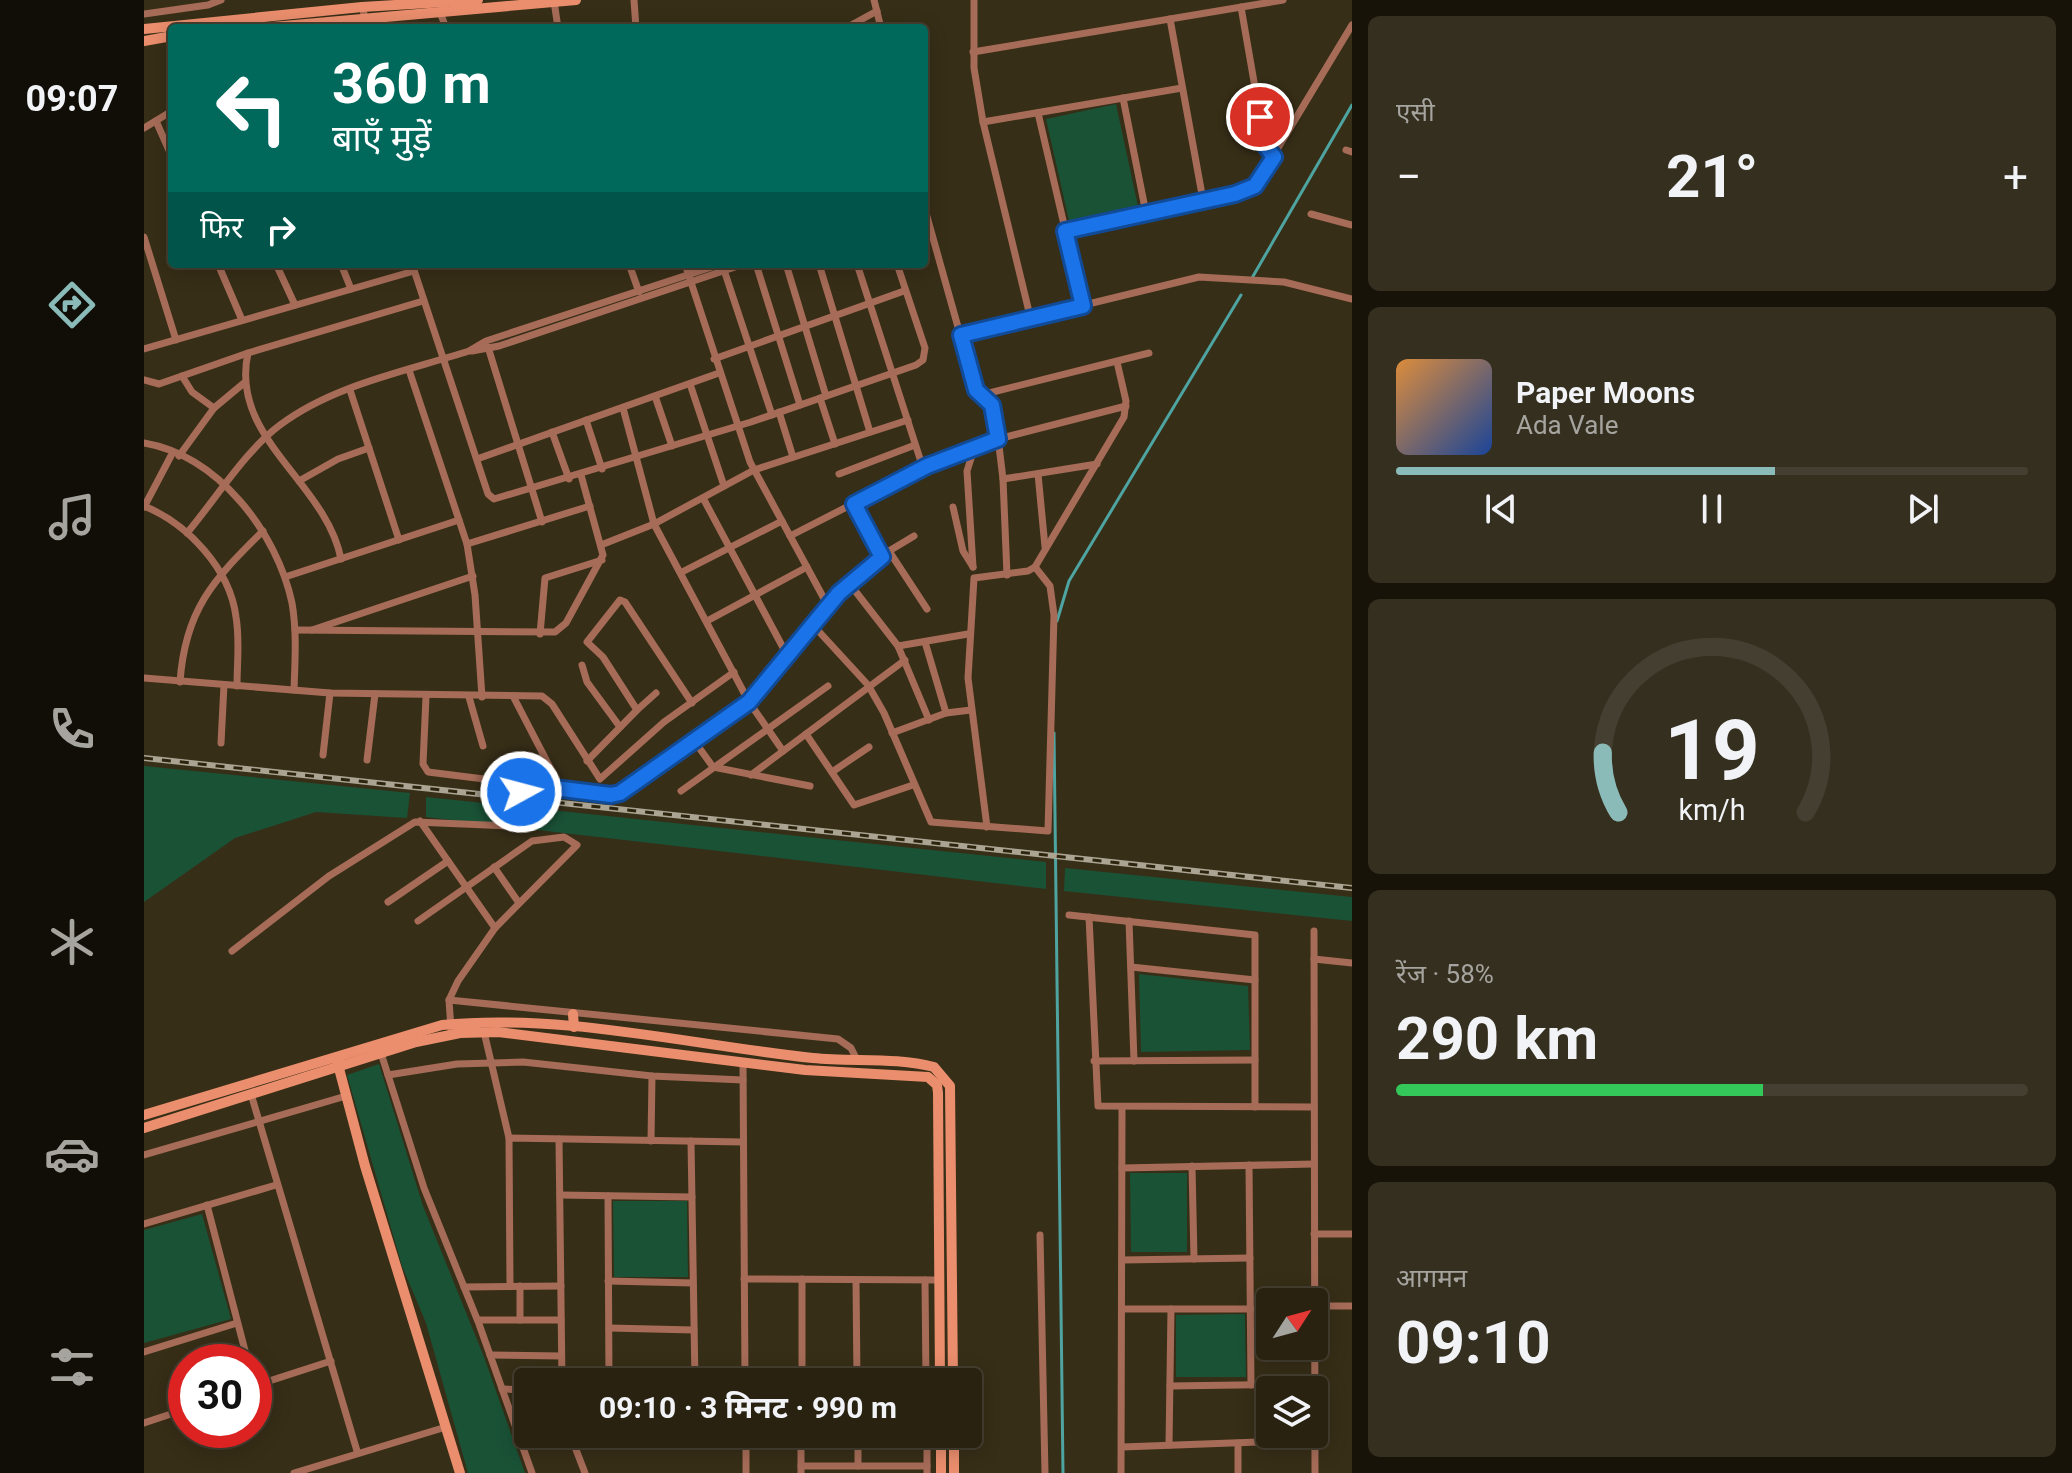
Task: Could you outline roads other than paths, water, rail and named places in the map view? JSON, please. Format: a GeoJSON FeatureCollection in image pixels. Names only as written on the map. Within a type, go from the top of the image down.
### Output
{"type":"FeatureCollection","features":[{"type":"Feature","properties":{"kind":"street"},"geometry":{"type":"LineString","coordinates":[[144,14],[208,5],[221,0]]}},
{"type":"Feature","properties":{"kind":"street"},"geometry":{"type":"LineString","coordinates":[[191,24],[322,5],[362,7],[478,0]]}},
{"type":"Feature","properties":{"kind":"street"},"geometry":{"type":"LineString","coordinates":[[310,24],[366,24],[440,12],[576,0]]}},
{"type":"Feature","properties":{"kind":"street"},"geometry":{"type":"LineString","coordinates":[[634,0],[636,24]]}},
{"type":"Feature","properties":{"kind":"street"},"geometry":{"type":"LineString","coordinates":[[874,0],[880,24]]}},
{"type":"Feature","properties":{"kind":"street"},"geometry":{"type":"LineString","coordinates":[[974,0],[973,52],[983,122],[1031,320]]}},
{"type":"Feature","properties":{"kind":"street"},"geometry":{"type":"LineString","coordinates":[[973,52],[1283,0]]}},
{"type":"Feature","properties":{"kind":"street"},"geometry":{"type":"LineString","coordinates":[[554,1],[557,24]]}},
{"type":"Feature","properties":{"kind":"street"},"geometry":{"type":"LineString","coordinates":[[208,5],[210,22]]}},
{"type":"Feature","properties":{"kind":"street"},"geometry":{"type":"LineString","coordinates":[[322,5],[322,23]]}},
{"type":"Feature","properties":{"kind":"street"},"geometry":{"type":"LineString","coordinates":[[362,7],[366,24]]}},
{"type":"Feature","properties":{"kind":"street"},"geometry":{"type":"LineString","coordinates":[[1241,7],[1265,145],[1274,157]]}},
{"type":"Feature","properties":{"kind":"street"},"geometry":{"type":"LineString","coordinates":[[853,24],[877,11]]}},
{"type":"Feature","properties":{"kind":"street"},"geometry":{"type":"LineString","coordinates":[[440,12],[444,24]]}},
{"type":"Feature","properties":{"kind":"street"},"geometry":{"type":"LineString","coordinates":[[1170,19],[1203,200]]}},
{"type":"Feature","properties":{"kind":"street"},"geometry":{"type":"LineString","coordinates":[[1065,231],[1255,186],[1352,25]]}},
{"type":"Feature","properties":{"kind":"street"},"geometry":{"type":"LineString","coordinates":[[144,29],[168,26]]}},
{"type":"Feature","properties":{"kind":"street"},"geometry":{"type":"LineString","coordinates":[[144,41],[168,37]]}},
{"type":"Feature","properties":{"kind":"street"},"geometry":{"type":"LineString","coordinates":[[983,122],[1182,88]]}},
{"type":"Feature","properties":{"kind":"street"},"geometry":{"type":"LineString","coordinates":[[1123,98],[1146,213]]}},
{"type":"Feature","properties":{"kind":"street"},"geometry":{"type":"LineString","coordinates":[[1038,113],[1083,306]]}},
{"type":"Feature","properties":{"kind":"street"},"geometry":{"type":"LineString","coordinates":[[144,128],[168,114]]}},
{"type":"Feature","properties":{"kind":"street"},"geometry":{"type":"LineString","coordinates":[[156,121],[168,148]]}},
{"type":"Feature","properties":{"kind":"street"},"geometry":{"type":"LineString","coordinates":[[1311,214],[1352,225]]}},
{"type":"Feature","properties":{"kind":"street"},"geometry":{"type":"LineString","coordinates":[[928,220],[981,395],[992,405],[1003,479],[1007,575]]}},
{"type":"Feature","properties":{"kind":"street"},"geometry":{"type":"LineString","coordinates":[[144,237],[176,340]]}},
{"type":"Feature","properties":{"kind":"street"},"geometry":{"type":"LineString","coordinates":[[220,268],[242,320]]}},
{"type":"Feature","properties":{"kind":"street"},"geometry":{"type":"LineString","coordinates":[[278,268],[295,305]]}},
{"type":"Feature","properties":{"kind":"street"},"geometry":{"type":"LineString","coordinates":[[343,268],[351,289]]}},
{"type":"Feature","properties":{"kind":"street"},"geometry":{"type":"LineString","coordinates":[[397,268],[400,274]]}},
{"type":"Feature","properties":{"kind":"street"},"geometry":{"type":"LineString","coordinates":[[144,349],[351,289],[411,268]]}},
{"type":"Feature","properties":{"kind":"street"},"geometry":{"type":"LineString","coordinates":[[413,268],[491,497],[602,469],[776,414],[916,365],[926,354],[898,268]]}},
{"type":"Feature","properties":{"kind":"street"},"geometry":{"type":"LineString","coordinates":[[630,268],[639,292]]}},
{"type":"Feature","properties":{"kind":"street"},"geometry":{"type":"LineString","coordinates":[[686,268],[714,359],[754,470],[828,606]]}},
{"type":"Feature","properties":{"kind":"street"},"geometry":{"type":"LineString","coordinates":[[187,533],[265,438],[296,415],[350,390],[720,268]]}},
{"type":"Feature","properties":{"kind":"street"},"geometry":{"type":"LineString","coordinates":[[723,268],[749,346],[793,457]]}},
{"type":"Feature","properties":{"kind":"street"},"geometry":{"type":"LineString","coordinates":[[757,268],[800,405]]}},
{"type":"Feature","properties":{"kind":"street"},"geometry":{"type":"LineString","coordinates":[[787,268],[835,444]]}},
{"type":"Feature","properties":{"kind":"street"},"geometry":{"type":"LineString","coordinates":[[820,268],[870,432]]}},
{"type":"Feature","properties":{"kind":"street"},"geometry":{"type":"LineString","coordinates":[[858,268],[923,468]]}},
{"type":"Feature","properties":{"kind":"street"},"geometry":{"type":"LineString","coordinates":[[961,335],[1199,277],[1284,282],[1352,299]]}},
{"type":"Feature","properties":{"kind":"street"},"geometry":{"type":"LineString","coordinates":[[621,301],[639,292],[690,278]]}},
{"type":"Feature","properties":{"kind":"street"},"geometry":{"type":"LineString","coordinates":[[714,359],[904,291]]}},
{"type":"Feature","properties":{"kind":"street"},"geometry":{"type":"LineString","coordinates":[[144,380],[159,384],[248,353],[423,301]]}},
{"type":"Feature","properties":{"kind":"street"},"geometry":{"type":"LineString","coordinates":[[487,345],[542,522]]}},
{"type":"Feature","properties":{"kind":"street"},"geometry":{"type":"LineString","coordinates":[[248,353],[244,383],[265,438],[330,527],[341,559]]}},
{"type":"Feature","properties":{"kind":"street"},"geometry":{"type":"LineString","coordinates":[[981,395],[1149,353]]}},
{"type":"Feature","properties":{"kind":"street"},"geometry":{"type":"LineString","coordinates":[[987,827],[971,710],[968,634],[974,610],[974,578],[1007,575],[1035,567],[1124,417],[1126,406],[1117,362]]}},
{"type":"Feature","properties":{"kind":"street"},"geometry":{"type":"LineString","coordinates":[[409,370],[467,544],[473,576],[482,697]]}},
{"type":"Feature","properties":{"kind":"street"},"geometry":{"type":"LineString","coordinates":[[477,459],[719,373]]}},
{"type":"Feature","properties":{"kind":"street"},"geometry":{"type":"LineString","coordinates":[[182,376],[192,392],[214,408]]}},
{"type":"Feature","properties":{"kind":"street"},"geometry":{"type":"LineString","coordinates":[[237,686],[236,617],[221,573],[187,533],[162,514],[144,506],[176,454],[214,408],[244,383]]}},
{"type":"Feature","properties":{"kind":"street"},"geometry":{"type":"LineString","coordinates":[[690,384],[724,486]]}},
{"type":"Feature","properties":{"kind":"street"},"geometry":{"type":"LineString","coordinates":[[350,390],[399,540]]}},
{"type":"Feature","properties":{"kind":"street"},"geometry":{"type":"LineString","coordinates":[[655,396],[672,446]]}},
{"type":"Feature","properties":{"kind":"street"},"geometry":{"type":"LineString","coordinates":[[790,536],[923,468],[998,439],[1126,406]]}},
{"type":"Feature","properties":{"kind":"street"},"geometry":{"type":"LineString","coordinates":[[623,408],[654,524],[749,702],[783,751]]}},
{"type":"Feature","properties":{"kind":"street"},"geometry":{"type":"LineString","coordinates":[[586,420],[602,469]]}},
{"type":"Feature","properties":{"kind":"street"},"geometry":{"type":"LineString","coordinates":[[601,545],[654,524],[754,470],[908,420]]}},
{"type":"Feature","properties":{"kind":"street"},"geometry":{"type":"LineString","coordinates":[[552,432],[569,479]]}},
{"type":"Feature","properties":{"kind":"street"},"geometry":{"type":"LineString","coordinates":[[144,443],[176,454],[225,487],[263,531],[285,577],[295,630],[294,690]]}},
{"type":"Feature","properties":{"kind":"street"},"geometry":{"type":"LineString","coordinates":[[839,474],[915,445]]}},
{"type":"Feature","properties":{"kind":"street"},"geometry":{"type":"LineString","coordinates":[[299,481],[338,459],[369,448]]}},
{"type":"Feature","properties":{"kind":"street"},"geometry":{"type":"LineString","coordinates":[[953,507],[963,551],[973,567],[967,471],[974,449]]}},
{"type":"Feature","properties":{"kind":"street"},"geometry":{"type":"LineString","coordinates":[[1003,479],[1097,464]]}},
{"type":"Feature","properties":{"kind":"street"},"geometry":{"type":"LineString","coordinates":[[1038,474],[1045,549]]}},
{"type":"Feature","properties":{"kind":"street"},"geometry":{"type":"LineString","coordinates":[[295,630],[555,632],[566,623],[602,560],[601,545],[581,475]]}},
{"type":"Feature","properties":{"kind":"street"},"geometry":{"type":"LineString","coordinates":[[703,498],[787,655]]}},
{"type":"Feature","properties":{"kind":"street"},"geometry":{"type":"LineString","coordinates":[[854,504],[885,554],[927,609]]}},
{"type":"Feature","properties":{"kind":"street"},"geometry":{"type":"LineString","coordinates":[[467,544],[590,506]]}},
{"type":"Feature","properties":{"kind":"street"},"geometry":{"type":"LineString","coordinates":[[285,577],[459,520]]}},
{"type":"Feature","properties":{"kind":"street"},"geometry":{"type":"LineString","coordinates":[[682,572],[782,521]]}},
{"type":"Feature","properties":{"kind":"street"},"geometry":{"type":"LineString","coordinates":[[180,682],[185,636],[203,598],[221,573],[263,531]]}},
{"type":"Feature","properties":{"kind":"street"},"geometry":{"type":"LineString","coordinates":[[426,697],[425,770],[433,774],[522,788],[611,795],[620,793],[749,702],[849,583],[885,554],[914,536]]}},
{"type":"Feature","properties":{"kind":"street"},"geometry":{"type":"LineString","coordinates":[[540,634],[545,578],[602,560]]}},
{"type":"Feature","properties":{"kind":"street"},"geometry":{"type":"LineString","coordinates":[[707,621],[807,567]]}},
{"type":"Feature","properties":{"kind":"street"},"geometry":{"type":"LineString","coordinates":[[812,624],[868,685],[931,822],[1050,829],[1053,593],[1035,567]]}},
{"type":"Feature","properties":{"kind":"street"},"geometry":{"type":"LineString","coordinates":[[310,631],[473,576]]}},
{"type":"Feature","properties":{"kind":"street"},"geometry":{"type":"LineString","coordinates":[[849,583],[898,646],[929,720]]}},
{"type":"Feature","properties":{"kind":"street"},"geometry":{"type":"LineString","coordinates":[[637,710],[603,657],[586,640],[607,620],[620,600],[625,602],[692,703]]}},
{"type":"Feature","properties":{"kind":"street"},"geometry":{"type":"LineString","coordinates":[[898,646],[968,634]]}},
{"type":"Feature","properties":{"kind":"street"},"geometry":{"type":"LineString","coordinates":[[925,642],[946,713]]}},
{"type":"Feature","properties":{"kind":"street"},"geometry":{"type":"LineString","coordinates":[[751,775],[905,660]]}},
{"type":"Feature","properties":{"kind":"street"},"geometry":{"type":"LineString","coordinates":[[582,665],[587,682],[620,727]]}},
{"type":"Feature","properties":{"kind":"street"},"geometry":{"type":"LineString","coordinates":[[144,679],[330,693],[547,699],[602,779],[651,733],[734,672]]}},
{"type":"Feature","properties":{"kind":"street"},"geometry":{"type":"LineString","coordinates":[[221,743],[224,685]]}},
{"type":"Feature","properties":{"kind":"street"},"geometry":{"type":"LineString","coordinates":[[681,791],[828,686]]}},
{"type":"Feature","properties":{"kind":"street"},"geometry":{"type":"LineString","coordinates":[[323,755],[330,693]]}},
{"type":"Feature","properties":{"kind":"street"},"geometry":{"type":"LineString","coordinates":[[587,761],[656,693]]}},
{"type":"Feature","properties":{"kind":"street"},"geometry":{"type":"LineString","coordinates":[[367,760],[375,694]]}},
{"type":"Feature","properties":{"kind":"street"},"geometry":{"type":"LineString","coordinates":[[513,696],[555,777]]}},
{"type":"Feature","properties":{"kind":"street"},"geometry":{"type":"LineString","coordinates":[[469,697],[483,746]]}},
{"type":"Feature","properties":{"kind":"street"},"geometry":{"type":"LineString","coordinates":[[892,733],[946,713],[971,710]]}},
{"type":"Feature","properties":{"kind":"street"},"geometry":{"type":"LineString","coordinates":[[806,734],[854,805],[913,785]]}},
{"type":"Feature","properties":{"kind":"street"},"geometry":{"type":"LineString","coordinates":[[695,742],[713,767],[810,786]]}},
{"type":"Feature","properties":{"kind":"street"},"geometry":{"type":"LineString","coordinates":[[832,772],[869,747]]}},
{"type":"Feature","properties":{"kind":"street"},"geometry":{"type":"LineString","coordinates":[[232,951],[352,860],[420,821],[512,826],[518,821],[520,806]]}},
{"type":"Feature","properties":{"kind":"street"},"geometry":{"type":"LineString","coordinates":[[420,821],[495,928]]}},
{"type":"Feature","properties":{"kind":"street"},"geometry":{"type":"LineString","coordinates":[[418,921],[540,838],[564,837],[577,845],[495,928],[449,1000],[451,1030]]}},
{"type":"Feature","properties":{"kind":"street"},"geometry":{"type":"LineString","coordinates":[[388,902],[448,861]]}},
{"type":"Feature","properties":{"kind":"street"},"geometry":{"type":"LineString","coordinates":[[494,867],[519,903]]}},
{"type":"Feature","properties":{"kind":"street"},"geometry":{"type":"LineString","coordinates":[[1069,915],[1252,933],[1256,938],[1255,1107]]}},
{"type":"Feature","properties":{"kind":"street"},"geometry":{"type":"LineString","coordinates":[[1089,917],[1098,1106],[1122,1109],[1314,1107]]}},
{"type":"Feature","properties":{"kind":"street"},"geometry":{"type":"LineString","coordinates":[[1129,921],[1134,1061]]}},
{"type":"Feature","properties":{"kind":"street"},"geometry":{"type":"LineString","coordinates":[[1314,931],[1314,1288]]}},
{"type":"Feature","properties":{"kind":"street"},"geometry":{"type":"LineString","coordinates":[[1314,959],[1352,963]]}},
{"type":"Feature","properties":{"kind":"street"},"geometry":{"type":"LineString","coordinates":[[1131,967],[1255,980]]}},
{"type":"Feature","properties":{"kind":"street"},"geometry":{"type":"LineString","coordinates":[[449,1000],[838,1039],[851,1048],[857,1060]]}},
{"type":"Feature","properties":{"kind":"street"},"geometry":{"type":"LineString","coordinates":[[573,1014],[574,1027]]}},
{"type":"Feature","properties":{"kind":"street"},"geometry":{"type":"LineString","coordinates":[[144,1128],[380,1048],[484,1021],[574,1027],[857,1060],[926,1065],[950,1086],[953,1368]]}},
{"type":"Feature","properties":{"kind":"street"},"geometry":{"type":"LineString","coordinates":[[451,1030],[743,1062],[936,1075]]}},
{"type":"Feature","properties":{"kind":"street"},"geometry":{"type":"LineString","coordinates":[[484,1032],[490,1063],[501,1093],[509,1138],[510,1286]]}},
{"type":"Feature","properties":{"kind":"street"},"geometry":{"type":"LineString","coordinates":[[380,1048],[424,1188],[478,1320],[514,1423]]}},
{"type":"Feature","properties":{"kind":"street"},"geometry":{"type":"LineString","coordinates":[[1094,1061],[1255,1060]]}},
{"type":"Feature","properties":{"kind":"street"},"geometry":{"type":"LineString","coordinates":[[337,1062],[460,1473]]}},
{"type":"Feature","properties":{"kind":"street"},"geometry":{"type":"LineString","coordinates":[[144,1115],[337,1062]]}},
{"type":"Feature","properties":{"kind":"street"},"geometry":{"type":"LineString","coordinates":[[388,1075],[457,1064],[523,1062],[652,1076],[743,1080]]}},
{"type":"Feature","properties":{"kind":"street"},"geometry":{"type":"LineString","coordinates":[[743,1062],[745,1368]]}},
{"type":"Feature","properties":{"kind":"street"},"geometry":{"type":"LineString","coordinates":[[936,1075],[940,1368]]}},
{"type":"Feature","properties":{"kind":"street"},"geometry":{"type":"LineString","coordinates":[[651,1141],[652,1076]]}},
{"type":"Feature","properties":{"kind":"street"},"geometry":{"type":"LineString","coordinates":[[251,1094],[357,1451]]}},
{"type":"Feature","properties":{"kind":"street"},"geometry":{"type":"LineString","coordinates":[[144,1155],[346,1096]]}},
{"type":"Feature","properties":{"kind":"street"},"geometry":{"type":"LineString","coordinates":[[1121,1473],[1122,1109]]}},
{"type":"Feature","properties":{"kind":"street"},"geometry":{"type":"LineString","coordinates":[[509,1138],[743,1142]]}},
{"type":"Feature","properties":{"kind":"street"},"geometry":{"type":"LineString","coordinates":[[559,1139],[561,1368]]}},
{"type":"Feature","properties":{"kind":"street"},"geometry":{"type":"LineString","coordinates":[[691,1141],[695,1368]]}},
{"type":"Feature","properties":{"kind":"street"},"geometry":{"type":"LineString","coordinates":[[1122,1168],[1314,1164]]}},
{"type":"Feature","properties":{"kind":"street"},"geometry":{"type":"LineString","coordinates":[[1249,1165],[1251,1385]]}},
{"type":"Feature","properties":{"kind":"street"},"geometry":{"type":"LineString","coordinates":[[1192,1166],[1194,1259]]}},
{"type":"Feature","properties":{"kind":"street"},"geometry":{"type":"LineString","coordinates":[[144,1224],[276,1185]]}},
{"type":"Feature","properties":{"kind":"street"},"geometry":{"type":"LineString","coordinates":[[560,1195],[692,1197]]}},
{"type":"Feature","properties":{"kind":"street"},"geometry":{"type":"LineString","coordinates":[[608,1196],[609,1368]]}},
{"type":"Feature","properties":{"kind":"street"},"geometry":{"type":"LineString","coordinates":[[207,1205],[243,1344]]}},
{"type":"Feature","properties":{"kind":"street"},"geometry":{"type":"LineString","coordinates":[[1314,1234],[1352,1234]]}},
{"type":"Feature","properties":{"kind":"street"},"geometry":{"type":"LineString","coordinates":[[1040,1235],[1045,1473]]}},
{"type":"Feature","properties":{"kind":"street"},"geometry":{"type":"LineString","coordinates":[[1122,1260],[1250,1258]]}},
{"type":"Feature","properties":{"kind":"street"},"geometry":{"type":"LineString","coordinates":[[744,1279],[940,1280]]}},
{"type":"Feature","properties":{"kind":"street"},"geometry":{"type":"LineString","coordinates":[[802,1279],[802,1368]]}},
{"type":"Feature","properties":{"kind":"street"},"geometry":{"type":"LineString","coordinates":[[856,1280],[857,1368]]}},
{"type":"Feature","properties":{"kind":"street"},"geometry":{"type":"LineString","coordinates":[[925,1280],[926,1368]]}},
{"type":"Feature","properties":{"kind":"street"},"geometry":{"type":"LineString","coordinates":[[608,1281],[693,1283]]}},
{"type":"Feature","properties":{"kind":"street"},"geometry":{"type":"LineString","coordinates":[[520,1286],[520,1320]]}},
{"type":"Feature","properties":{"kind":"street"},"geometry":{"type":"LineString","coordinates":[[464,1287],[561,1286]]}},
{"type":"Feature","properties":{"kind":"street"},"geometry":{"type":"LineString","coordinates":[[1328,1306],[1352,1306]]}},
{"type":"Feature","properties":{"kind":"street"},"geometry":{"type":"LineString","coordinates":[[1122,1309],[1251,1309]]}},
{"type":"Feature","properties":{"kind":"street"},"geometry":{"type":"LineString","coordinates":[[1169,1445],[1171,1309]]}},
{"type":"Feature","properties":{"kind":"street"},"geometry":{"type":"LineString","coordinates":[[478,1320],[561,1320]]}},
{"type":"Feature","properties":{"kind":"street"},"geometry":{"type":"LineString","coordinates":[[144,1352],[237,1323]]}},
{"type":"Feature","properties":{"kind":"street"},"geometry":{"type":"LineString","coordinates":[[609,1328],[694,1330]]}},
{"type":"Feature","properties":{"kind":"street"},"geometry":{"type":"LineString","coordinates":[[490,1355],[561,1356]]}},
{"type":"Feature","properties":{"kind":"street"},"geometry":{"type":"LineString","coordinates":[[272,1380],[331,1361]]}},
{"type":"Feature","properties":{"kind":"street"},"geometry":{"type":"LineString","coordinates":[[1170,1386],[1256,1385]]}},
{"type":"Feature","properties":{"kind":"street"},"geometry":{"type":"LineString","coordinates":[[502,1389],[514,1389]]}},
{"type":"Feature","properties":{"kind":"street"},"geometry":{"type":"LineString","coordinates":[[144,1423],[168,1415]]}},
{"type":"Feature","properties":{"kind":"street"},"geometry":{"type":"LineString","coordinates":[[294,1473],[357,1451],[446,1427]]}},
{"type":"Feature","properties":{"kind":"street"},"geometry":{"type":"LineString","coordinates":[[1122,1447],[1256,1442]]}},
{"type":"Feature","properties":{"kind":"street"},"geometry":{"type":"LineString","coordinates":[[1238,1443],[1238,1473]]}},
{"type":"Feature","properties":{"kind":"street"},"geometry":{"type":"LineString","coordinates":[[523,1448],[532,1473]]}},
{"type":"Feature","properties":{"kind":"street"},"geometry":{"type":"LineString","coordinates":[[575,1448],[585,1473]]}},
{"type":"Feature","properties":{"kind":"street"},"geometry":{"type":"LineString","coordinates":[[746,1448],[746,1473]]}},
{"type":"Feature","properties":{"kind":"street"},"geometry":{"type":"LineString","coordinates":[[801,1448],[801,1469],[839,1470],[858,1466],[927,1470],[927,1448]]}},
{"type":"Feature","properties":{"kind":"street"},"geometry":{"type":"LineString","coordinates":[[858,1448],[858,1466]]}},
{"type":"Feature","properties":{"kind":"street"},"geometry":{"type":"LineString","coordinates":[[941,1448],[941,1473]]}},
{"type":"Feature","properties":{"kind":"street"},"geometry":{"type":"LineString","coordinates":[[954,1448],[954,1473]]}},
{"type":"Feature","properties":{"kind":"street"},"geometry":{"type":"LineString","coordinates":[[1315,1448],[1315,1473]]}},
{"type":"Feature","properties":{"kind":"waterway"},"geometry":{"type":"LineString","coordinates":[[1252,278],[1352,105]]}},
{"type":"Feature","properties":{"kind":"waterway"},"geometry":{"type":"LineString","coordinates":[[1057,621],[1069,581],[1241,295]]}},
{"type":"Feature","properties":{"kind":"waterway"},"geometry":{"type":"LineString","coordinates":[[1054,733],[1063,1473]]}},
{"type":"Feature","properties":{"kind":"tunnel"},"geometry":{"type":"LineString","coordinates":[[520,806],[521,792]]}},
{"type":"Feature","properties":{"kind":"railway"},"geometry":{"type":"LineString","coordinates":[[144,758],[1352,888]]}}]}
